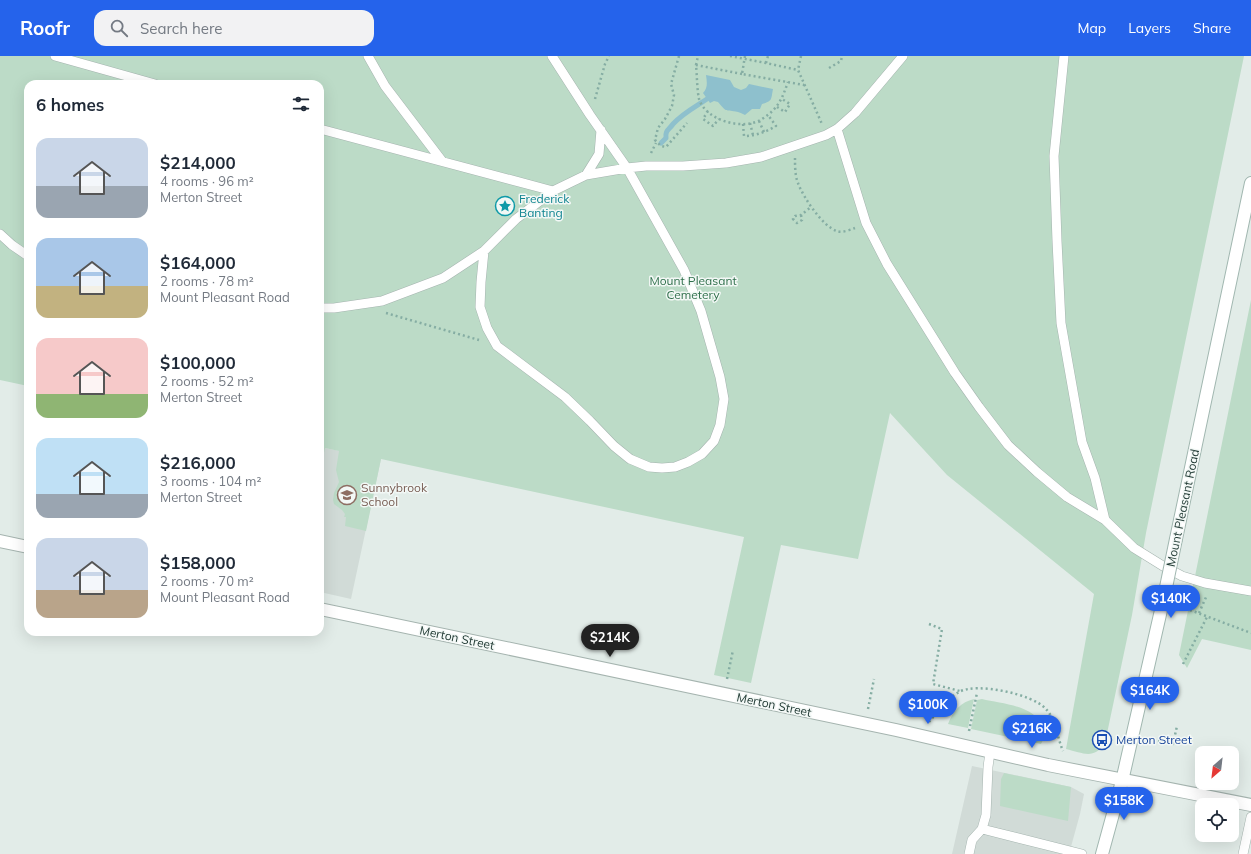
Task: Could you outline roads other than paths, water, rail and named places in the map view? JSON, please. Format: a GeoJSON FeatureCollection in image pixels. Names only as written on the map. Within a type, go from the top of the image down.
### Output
{"type":"FeatureCollection","features":[{"type":"Feature","properties":{"kind":"street","name":"Mount Pleasant Road"},"geometry":{"type":"LineString","coordinates":[[1102,854],[1122,780],[1164,597],[1251,183]]}},
{"type":"Feature","properties":{"kind":"street"},"geometry":{"type":"LineString","coordinates":[[0,541],[24,546]]}},
{"type":"Feature","properties":{"kind":"street","name":"Merton Street"},"geometry":{"type":"LineString","coordinates":[[324,610],[896,730],[1122,780],[1251,805]]}},
{"type":"Feature","properties":{"kind":"lane"},"geometry":{"type":"LineString","coordinates":[[55,56],[142,80]]}},
{"type":"Feature","properties":{"kind":"lane"},"geometry":{"type":"LineString","coordinates":[[368,56],[385,86],[442,161]]}},
{"type":"Feature","properties":{"kind":"lane"},"geometry":{"type":"LineString","coordinates":[[484,251],[480,307],[487,328],[497,346],[565,397],[614,446],[630,458],[649,467],[662,468],[675,467],[688,462],[702,454],[714,441],[720,425],[724,398],[720,377],[701,311],[684,270],[627,168],[590,115],[552,56]]}},
{"type":"Feature","properties":{"kind":"lane"},"geometry":{"type":"LineString","coordinates":[[324,308],[382,301],[443,278],[484,251],[516,219],[553,190],[586,175],[646,166],[683,166],[726,163],[761,157],[826,135],[837,129],[855,113],[903,56]]}},
{"type":"Feature","properties":{"kind":"lane"},"geometry":{"type":"LineString","coordinates":[[1064,56],[1054,156],[1061,323],[1082,442],[1095,478],[1105,520]]}},
{"type":"Feature","properties":{"kind":"lane"},"geometry":{"type":"LineString","coordinates":[[837,129],[866,223],[887,264],[955,373],[1008,445],[1067,497],[1105,520],[1134,548],[1163,566],[1182,576],[1205,583],[1251,591]]}},
{"type":"Feature","properties":{"kind":"lane"},"geometry":{"type":"LineString","coordinates":[[324,130],[553,190]]}},
{"type":"Feature","properties":{"kind":"lane"},"geometry":{"type":"LineString","coordinates":[[586,175],[599,154],[601,130]]}},
{"type":"Feature","properties":{"kind":"lane"},"geometry":{"type":"LineString","coordinates":[[0,234],[24,253]]}},
{"type":"Feature","properties":{"kind":"lane"},"geometry":{"type":"LineString","coordinates":[[969,854],[972,840],[982,829],[986,815],[990,752]]}},
{"type":"Feature","properties":{"kind":"lane"},"geometry":{"type":"LineString","coordinates":[[1243,854],[1251,817]]}},
{"type":"Feature","properties":{"kind":"lane"},"geometry":{"type":"LineString","coordinates":[[982,829],[1082,854]]}},
{"type":"Feature","properties":{"kind":"water"},"geometry":{"type":"Polygon","coordinates":[[[706,75],[730,80],[734,87],[741,90],[746,88],[749,84],[773,89],[772,97],[770,101],[762,104],[760,109],[752,109],[745,115],[727,110],[718,102],[714,101],[710,103],[703,93],[707,82],[706,75]]]}},
{"type":"Feature","properties":{"kind":"waterway"},"geometry":{"type":"LineString","coordinates":[[661,143],[666,138],[666,133],[668,130],[677,120],[689,110],[707,99]]}},
{"type":"Feature","properties":{"kind":"place","name":"Frederick Banting"},"geometry":{"type":"Point","coordinates":[505,206]}},
{"type":"Feature","properties":{"kind":"place","name":"Sunnybrook School"},"geometry":{"type":"Point","coordinates":[347,495]}},
{"type":"Feature","properties":{"kind":"place","name":"Merton Street"},"geometry":{"type":"Point","coordinates":[1102,740]}},
{"type":"Feature","properties":{"kind":"park label","name":"Mount Pleasant Cemetery"},"geometry":{"type":"Point","coordinates":[693,288]}}]}
